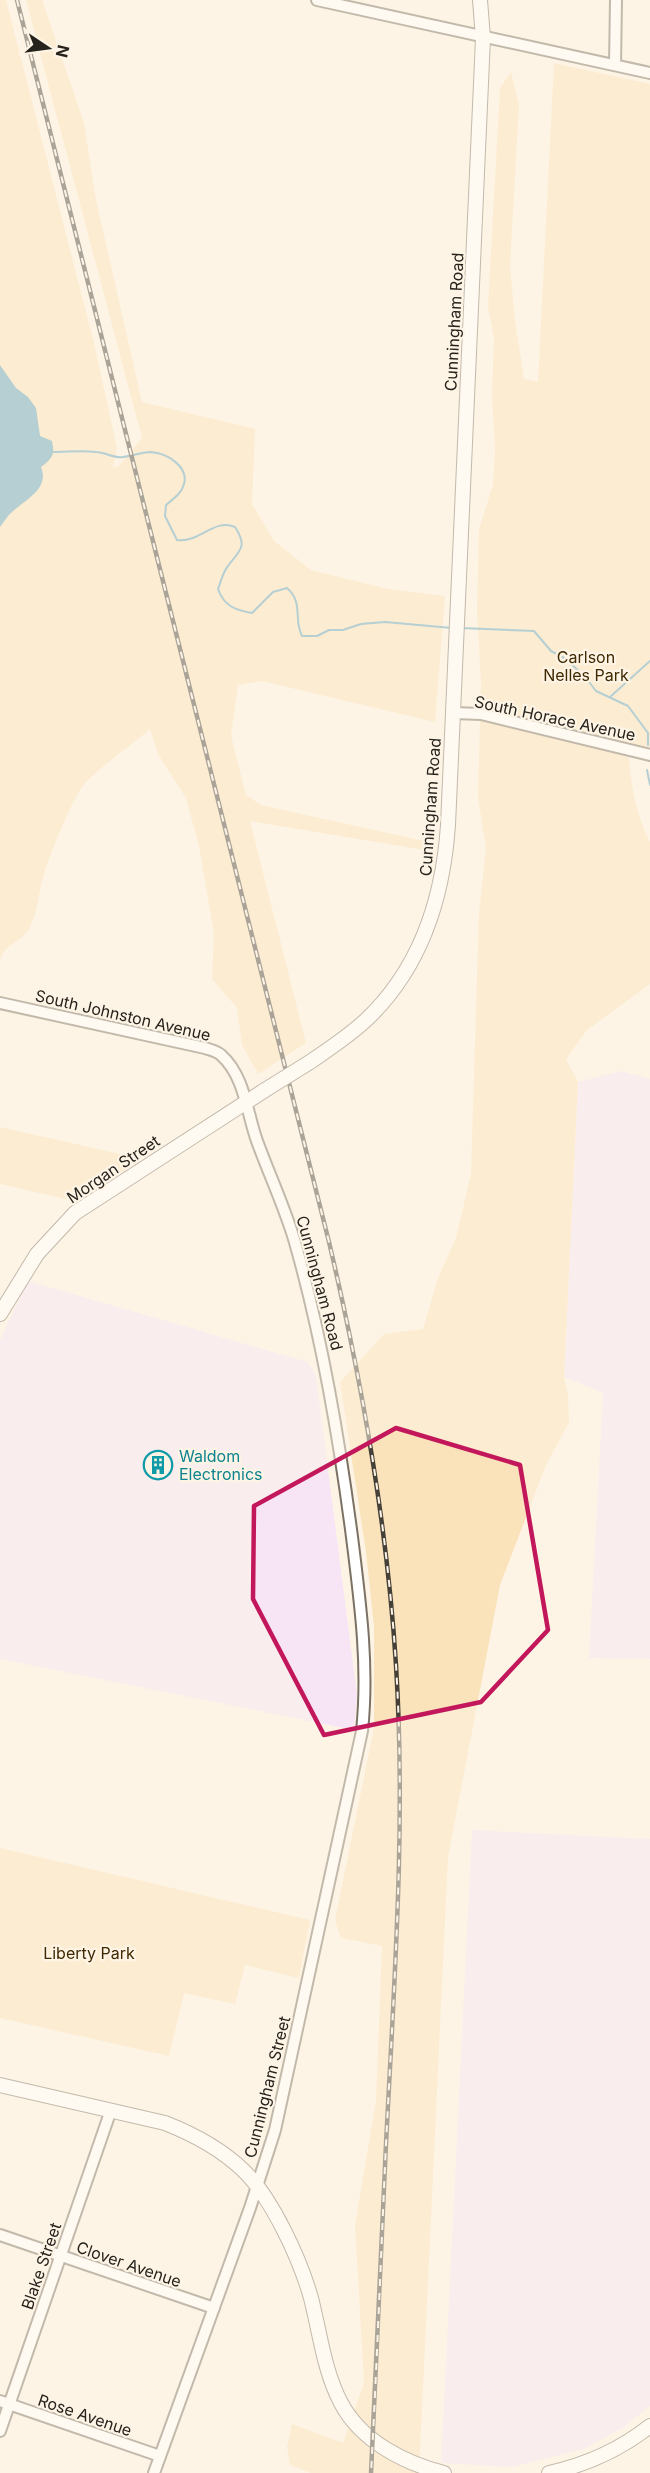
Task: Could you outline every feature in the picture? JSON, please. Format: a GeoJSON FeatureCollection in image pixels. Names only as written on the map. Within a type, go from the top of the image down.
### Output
{"type":"FeatureCollection","features":[{"type":"Feature","properties":{"kind":"main road","name":"Cunningham Road"},"geometry":{"type":"LineString","coordinates":[[244,1102],[310,1062],[352,1032],[377,1009],[410,965],[427,929],[439,892],[445,858],[453,713],[483,38],[480,0]]}},
{"type":"Feature","properties":{"kind":"main road","name":"Morgan Street"},"geometry":{"type":"LineString","coordinates":[[0,1314],[37,1254],[75,1213],[244,1102]]}},
{"type":"Feature","properties":{"kind":"main road"},"geometry":{"type":"LineString","coordinates":[[0,2085],[165,2123],[190,2133],[244,2171],[283,2229],[299,2264],[310,2296],[331,2380],[342,2404],[356,2424],[373,2440],[415,2464],[444,2473]]}},
{"type":"Feature","properties":{"kind":"main road"},"geometry":{"type":"LineString","coordinates":[[549,2473],[596,2458],[650,2426]]}},
{"type":"Feature","properties":{"kind":"street"},"geometry":{"type":"LineString","coordinates":[[317,0],[650,73]]}},
{"type":"Feature","properties":{"kind":"street"},"geometry":{"type":"LineString","coordinates":[[615,65],[616,0]]}},
{"type":"Feature","properties":{"kind":"street","name":"South Horace Avenue"},"geometry":{"type":"LineString","coordinates":[[453,713],[481,714],[650,754]]}},
{"type":"Feature","properties":{"kind":"street","name":"South Johnston Avenue"},"geometry":{"type":"LineString","coordinates":[[0,1003],[205,1048],[220,1054],[235,1071],[244,1102]]}},
{"type":"Feature","properties":{"kind":"street","name":"Cunningham Road"},"geometry":{"type":"LineString","coordinates":[[244,1102],[293,1238],[324,1364],[345,1488],[357,1580],[365,1673],[362,1731]]}},
{"type":"Feature","properties":{"kind":"street","name":"Cunningham Street"},"geometry":{"type":"LineString","coordinates":[[154,2473],[275,2130],[362,1731]]}},
{"type":"Feature","properties":{"kind":"street","name":"Blake Street"},"geometry":{"type":"LineString","coordinates":[[0,2431],[5,2403],[111,2110]]}},
{"type":"Feature","properties":{"kind":"street","name":"Clover Avenue"},"geometry":{"type":"LineString","coordinates":[[0,2235],[214,2308]]}},
{"type":"Feature","properties":{"kind":"street","name":"Rose Avenue"},"geometry":{"type":"LineString","coordinates":[[5,2403],[160,2456]]}},
{"type":"Feature","properties":{"kind":"highlighted area"},"geometry":{"type":"Polygon","coordinates":[[[396,1428],[520,1465],[548,1630],[481,1702],[324,1735],[253,1599],[254,1506],[396,1428]]]}},
{"type":"Feature","properties":{"kind":"shaded area"},"geometry":{"type":"Polygon","coordinates":[[[621,1071],[650,1079],[650,1659],[589,1658],[603,1393],[564,1377],[578,1082],[621,1071]]]}},
{"type":"Feature","properties":{"kind":"shaded area"},"geometry":{"type":"Polygon","coordinates":[[[28,1281],[308,1362],[316,1376],[357,1695],[354,1730],[0,1659],[0,1340],[28,1281]]]}},
{"type":"Feature","properties":{"kind":"shaded area"},"geometry":{"type":"Polygon","coordinates":[[[472,1830],[650,1839],[650,2406],[624,2427],[584,2449],[512,2467],[441,2463],[472,1830]]]}},
{"type":"Feature","properties":{"kind":"green space"},"geometry":{"type":"Polygon","coordinates":[[[0,0],[6,0],[94,343],[117,448],[113,467],[119,466],[142,438],[26,0],[42,0],[84,123],[96,200],[142,402],[255,429],[252,504],[274,541],[311,570],[388,589],[445,596],[435,722],[262,681],[238,685],[231,736],[246,795],[261,805],[433,843],[425,850],[250,821],[306,1043],[258,1074],[242,1045],[237,1008],[212,979],[214,934],[199,846],[186,798],[158,754],[150,729],[101,768],[81,789],[51,854],[30,927],[6,950],[0,960],[0,0]]]}},
{"type":"Feature","properties":{"kind":"green space","name":"Carlson Nelles Park"},"geometry":{"type":"Polygon","coordinates":[[[554,63],[650,84],[650,748],[627,743],[636,806],[650,842],[650,984],[587,1030],[566,1059],[578,1082],[564,1377],[568,1394],[569,1422],[546,1465],[500,1585],[448,1857],[419,2473],[311,2473],[290,2465],[287,2447],[292,2424],[343,2443],[364,2383],[355,2225],[376,2101],[382,1946],[341,1938],[335,1920],[374,1728],[374,1626],[366,1552],[340,1382],[384,1334],[423,1329],[438,1278],[456,1238],[471,1174],[479,913],[486,849],[478,797],[481,683],[477,611],[479,529],[493,485],[495,448],[492,396],[494,338],[488,307],[500,88],[511,72],[519,105],[510,266],[524,379],[538,382],[554,63]]]}},
{"type":"Feature","properties":{"kind":"green space"},"geometry":{"type":"Polygon","coordinates":[[[0,1127],[120,1154],[125,1170],[79,1202],[0,1184],[0,1127]]]}},
{"type":"Feature","properties":{"kind":"green space","name":"Liberty Park"},"geometry":{"type":"Polygon","coordinates":[[[0,1848],[310,1920],[299,1978],[245,1965],[235,2004],[184,1993],[169,2056],[0,2018],[0,1848]]]}},
{"type":"Feature","properties":{"kind":"water"},"geometry":{"type":"Polygon","coordinates":[[[0,365],[16,388],[28,397],[36,408],[40,436],[52,441],[53,449],[51,458],[41,467],[43,475],[39,488],[10,514],[0,527],[0,365]]]}},
{"type":"Feature","properties":{"kind":"waterway"},"geometry":{"type":"LineString","coordinates":[[54,452],[91,451],[120,457],[151,452],[163,455],[180,466],[185,477],[184,484],[179,493],[166,505],[165,516],[177,540],[193,538],[220,526],[235,527],[241,539],[241,548],[225,571],[218,589],[223,600],[235,609],[252,613],[273,592],[287,588],[297,605],[299,630],[302,636],[317,636],[329,630],[343,630],[361,624],[385,622],[452,628]]}},
{"type":"Feature","properties":{"kind":"waterway"},"geometry":{"type":"LineString","coordinates":[[461,628],[534,631],[551,651],[566,659],[596,691],[628,706],[648,733],[648,745]]}},
{"type":"Feature","properties":{"kind":"waterway"},"geometry":{"type":"LineString","coordinates":[[610,697],[650,661]]}},
{"type":"Feature","properties":{"kind":"waterway"},"geometry":{"type":"LineString","coordinates":[[647,770],[650,785]]}},
{"type":"Feature","properties":{"kind":"railway"},"geometry":{"type":"LineString","coordinates":[[17,0],[329,1242],[352,1347],[380,1505],[396,1665],[400,1785],[395,1964],[371,2473]]}},
{"type":"Feature","properties":{"kind":"place","name":"Waldom Electronics"},"geometry":{"type":"Point","coordinates":[158,1465]}}]}
